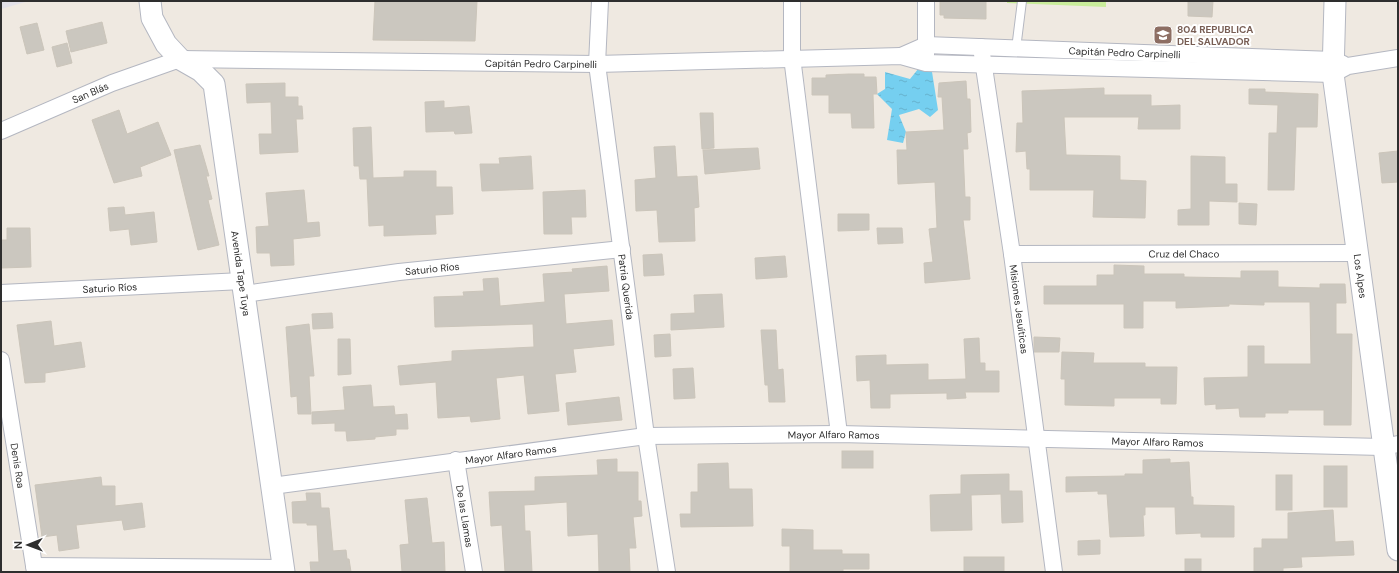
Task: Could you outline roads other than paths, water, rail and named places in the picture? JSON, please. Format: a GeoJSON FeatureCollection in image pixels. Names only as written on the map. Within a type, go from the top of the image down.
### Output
{"type":"FeatureCollection","features":[{"type":"Feature","properties":{"kind":"street"},"geometry":{"type":"LineString","coordinates":[[150,1],[152,18],[173,52]]}},
{"type":"Feature","properties":{"kind":"street"},"geometry":{"type":"LineString","coordinates":[[164,1],[173,52]]}},
{"type":"Feature","properties":{"kind":"street","name":"Patria Querida"},"geometry":{"type":"LineString","coordinates":[[600,1],[597,64],[646,436],[667,572]]}},
{"type":"Feature","properties":{"kind":"street"},"geometry":{"type":"LineString","coordinates":[[792,1],[792,57],[839,434]]}},
{"type":"Feature","properties":{"kind":"street"},"geometry":{"type":"LineString","coordinates":[[926,1],[926,63]]}},
{"type":"Feature","properties":{"kind":"street","name":"Los Alpes"},"geometry":{"type":"LineString","coordinates":[[1335,1],[1338,67],[1356,253],[1390,446],[1398,550]]}},
{"type":"Feature","properties":{"kind":"street","name":"Capitán Pedro Carpinelli"},"geometry":{"type":"LineString","coordinates":[[901,56],[926,45],[1016,49],[1199,63]]}},
{"type":"Feature","properties":{"kind":"street","name":"Misiones Jesuíticas"},"geometry":{"type":"LineString","coordinates":[[981,47],[1012,254],[1054,572]]}},
{"type":"Feature","properties":{"kind":"street","name":"Capitán Pedro Carpinelli"},"geometry":{"type":"LineString","coordinates":[[173,52],[597,64],[792,57],[901,56],[926,63],[983,65],[1199,63],[1338,67],[1398,58]]}},
{"type":"Feature","properties":{"kind":"street","name":"San Blás"},"geometry":{"type":"LineString","coordinates":[[1,131],[112,83],[173,52]]}},
{"type":"Feature","properties":{"kind":"street","name":"Avenida Tape Tuya"},"geometry":{"type":"LineString","coordinates":[[173,52],[201,71],[214,84],[284,570]]}},
{"type":"Feature","properties":{"kind":"street","name":"Saturio Ríos"},"geometry":{"type":"LineString","coordinates":[[1,293],[243,288],[622,249]]}},
{"type":"Feature","properties":{"kind":"street","name":"Cruz del Chaco"},"geometry":{"type":"LineString","coordinates":[[1012,254],[1356,253]]}},
{"type":"Feature","properties":{"kind":"street","name":"Denis Roa"},"geometry":{"type":"LineString","coordinates":[[1,360],[34,569]]}},
{"type":"Feature","properties":{"kind":"street","name":"Mayor Alfaro Ramos"},"geometry":{"type":"LineString","coordinates":[[272,486],[456,460],[646,436],[839,434],[1390,446]]}},
{"type":"Feature","properties":{"kind":"street","name":"De las Llamas"},"geometry":{"type":"LineString","coordinates":[[456,460],[474,572]]}},
{"type":"Feature","properties":{"kind":"street"},"geometry":{"type":"LineString","coordinates":[[34,569],[284,570]]}},
{"type":"Feature","properties":{"kind":"lane"},"geometry":{"type":"LineString","coordinates":[[1016,49],[1022,1]]}},
{"type":"Feature","properties":{"kind":"water"},"geometry":{"type":"Polygon","coordinates":[[[927,58],[930,59],[938,110],[930,117],[919,109],[899,115],[906,132],[903,143],[887,140],[892,109],[877,94],[885,89],[885,72],[910,79],[927,58]]]}},
{"type":"Feature","properties":{"kind":"place","name":"804 REPUBLICA DEL SALVADOR"},"geometry":{"type":"Point","coordinates":[1163,35]}}]}
